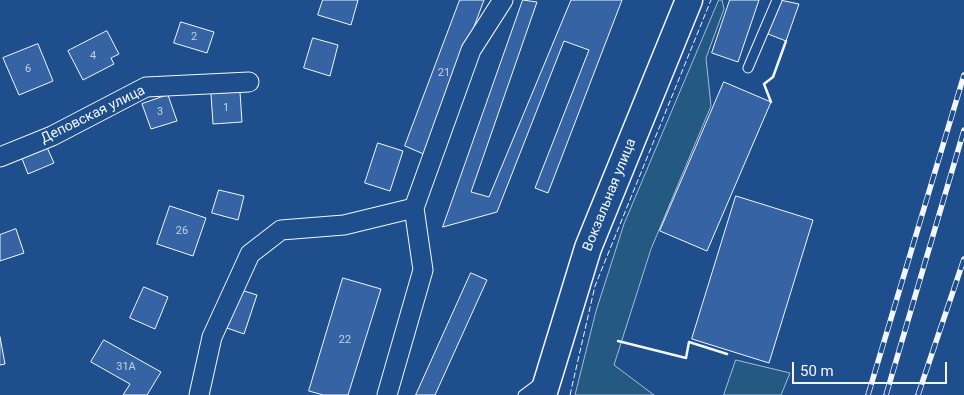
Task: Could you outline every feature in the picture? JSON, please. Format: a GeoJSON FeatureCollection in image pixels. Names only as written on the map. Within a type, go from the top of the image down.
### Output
{"type":"FeatureCollection","features":[{"type":"Feature","properties":{"kind":"street"},"geometry":{"type":"LineString","coordinates":[[387,395],[423,270],[414,208],[471,50],[503,0]]}},
{"type":"Feature","properties":{"kind":"street","name":"Вокзальная улица"},"geometry":{"type":"LineString","coordinates":[[546,385],[588,248],[689,0]]}},
{"type":"Feature","properties":{"kind":"street","name":"Деповская улица"},"geometry":{"type":"LineString","coordinates":[[0,157],[52,136],[146,87],[249,82]]}},
{"type":"Feature","properties":{"kind":"street"},"geometry":{"type":"LineString","coordinates":[[199,395],[212,338],[250,254],[281,230],[344,225],[414,208]]}},
{"type":"Feature","properties":{"kind":"lane"},"geometry":{"type":"LineString","coordinates":[[748,68],[777,0]]}},
{"type":"Feature","properties":{"kind":"lane"},"geometry":{"type":"LineString","coordinates":[[523,395],[546,385]]}},
{"type":"Feature","properties":{"kind":"shaded area"},"geometry":{"type":"Polygon","coordinates":[[[719,0],[722,0],[724,9],[706,58],[711,106],[651,249],[614,365],[654,395],[575,395],[596,311],[624,224],[719,0]]]}},
{"type":"Feature","properties":{"kind":"shaded area"},"geometry":{"type":"Polygon","coordinates":[[[736,360],[790,373],[781,395],[724,395],[736,360]]]}},
{"type":"Feature","properties":{"kind":"building"},"geometry":{"type":"Polygon","coordinates":[[[323,0],[358,0],[351,25],[318,15],[323,0]]]}},
{"type":"Feature","properties":{"kind":"building"},"geometry":{"type":"Polygon","coordinates":[[[460,0],[484,0],[426,155],[405,146],[460,0]]]}},
{"type":"Feature","properties":{"kind":"building"},"geometry":{"type":"Polygon","coordinates":[[[523,0],[537,2],[471,192],[489,197],[571,0],[622,0],[548,193],[535,188],[589,50],[564,41],[497,212],[443,227],[523,0]]]}},
{"type":"Feature","properties":{"kind":"building"},"geometry":{"type":"Polygon","coordinates":[[[730,0],[759,0],[738,62],[712,53],[730,0]]]}},
{"type":"Feature","properties":{"kind":"building"},"geometry":{"type":"Polygon","coordinates":[[[780,0],[799,4],[786,41],[768,34],[780,0]]]}},
{"type":"Feature","properties":{"kind":"building"},"geometry":{"type":"Polygon","coordinates":[[[181,22],[214,32],[207,53],[174,43],[181,22]]]}},
{"type":"Feature","properties":{"kind":"building"},"geometry":{"type":"Polygon","coordinates":[[[107,31],[119,54],[111,58],[114,64],[83,80],[68,51],[107,31]]]}},
{"type":"Feature","properties":{"kind":"building"},"geometry":{"type":"Polygon","coordinates":[[[313,38],[338,45],[330,76],[304,68],[313,38]]]}},
{"type":"Feature","properties":{"kind":"building"},"geometry":{"type":"Polygon","coordinates":[[[38,44],[53,81],[19,95],[3,58],[38,44]]]}},
{"type":"Feature","properties":{"kind":"building"},"geometry":{"type":"Polygon","coordinates":[[[724,82],[771,102],[707,251],[660,231],[724,82]]]}},
{"type":"Feature","properties":{"kind":"building"},"geometry":{"type":"Polygon","coordinates":[[[240,92],[242,122],[213,124],[211,94],[240,92]]]}},
{"type":"Feature","properties":{"kind":"building"},"geometry":{"type":"Polygon","coordinates":[[[168,95],[177,121],[151,129],[142,104],[168,95]]]}},
{"type":"Feature","properties":{"kind":"building"},"geometry":{"type":"Polygon","coordinates":[[[378,143],[403,151],[390,191],[365,183],[378,143]]]}},
{"type":"Feature","properties":{"kind":"building"},"geometry":{"type":"Polygon","coordinates":[[[46,145],[54,163],[28,174],[21,156],[46,145]]]}},
{"type":"Feature","properties":{"kind":"building"},"geometry":{"type":"Polygon","coordinates":[[[219,190],[244,196],[238,220],[212,213],[219,190]]]}},
{"type":"Feature","properties":{"kind":"building"},"geometry":{"type":"Polygon","coordinates":[[[736,196],[813,220],[769,363],[692,339],[736,196]]]}},
{"type":"Feature","properties":{"kind":"building"},"geometry":{"type":"Polygon","coordinates":[[[170,206],[206,218],[193,256],[157,244],[170,206]]]}},
{"type":"Feature","properties":{"kind":"building"},"geometry":{"type":"Polygon","coordinates":[[[16,229],[24,253],[0,261],[0,235],[16,229]]]}},
{"type":"Feature","properties":{"kind":"building"},"geometry":{"type":"Polygon","coordinates":[[[471,273],[487,280],[435,395],[416,395],[471,273]]]}},
{"type":"Feature","properties":{"kind":"building"},"geometry":{"type":"Polygon","coordinates":[[[343,278],[381,289],[348,395],[323,395],[309,391],[343,278]]]}},
{"type":"Feature","properties":{"kind":"building"},"geometry":{"type":"Polygon","coordinates":[[[144,287],[168,297],[155,329],[130,318],[144,287]]]}},
{"type":"Feature","properties":{"kind":"building"},"geometry":{"type":"Polygon","coordinates":[[[241,290],[257,295],[244,334],[227,328],[241,290]]]}},
{"type":"Feature","properties":{"kind":"building"},"geometry":{"type":"Polygon","coordinates":[[[0,337],[5,364],[0,365],[0,337]]]}},
{"type":"Feature","properties":{"kind":"building"},"geometry":{"type":"Polygon","coordinates":[[[104,340],[161,372],[147,395],[123,395],[130,384],[91,362],[104,340]]]}},
{"type":"Feature","properties":{"kind":"railway"},"geometry":{"type":"LineString","coordinates":[[868,395],[964,75]]}},
{"type":"Feature","properties":{"kind":"railway"},"geometry":{"type":"LineString","coordinates":[[886,395],[964,130]]}},
{"type":"Feature","properties":{"kind":"railway"},"geometry":{"type":"LineString","coordinates":[[918,395],[964,259]]}},
{"type":"Feature","properties":{"kind":"fence"},"geometry":{"type":"LineString","coordinates":[[570,395],[595,286],[711,0]]}},
{"type":"Feature","properties":{"kind":"wall"},"geometry":{"type":"LineString","coordinates":[[771,102],[764,84],[773,77],[786,41]]}},
{"type":"Feature","properties":{"kind":"wall"},"geometry":{"type":"LineString","coordinates":[[618,341],[686,358],[689,342],[727,354]]}}]}
